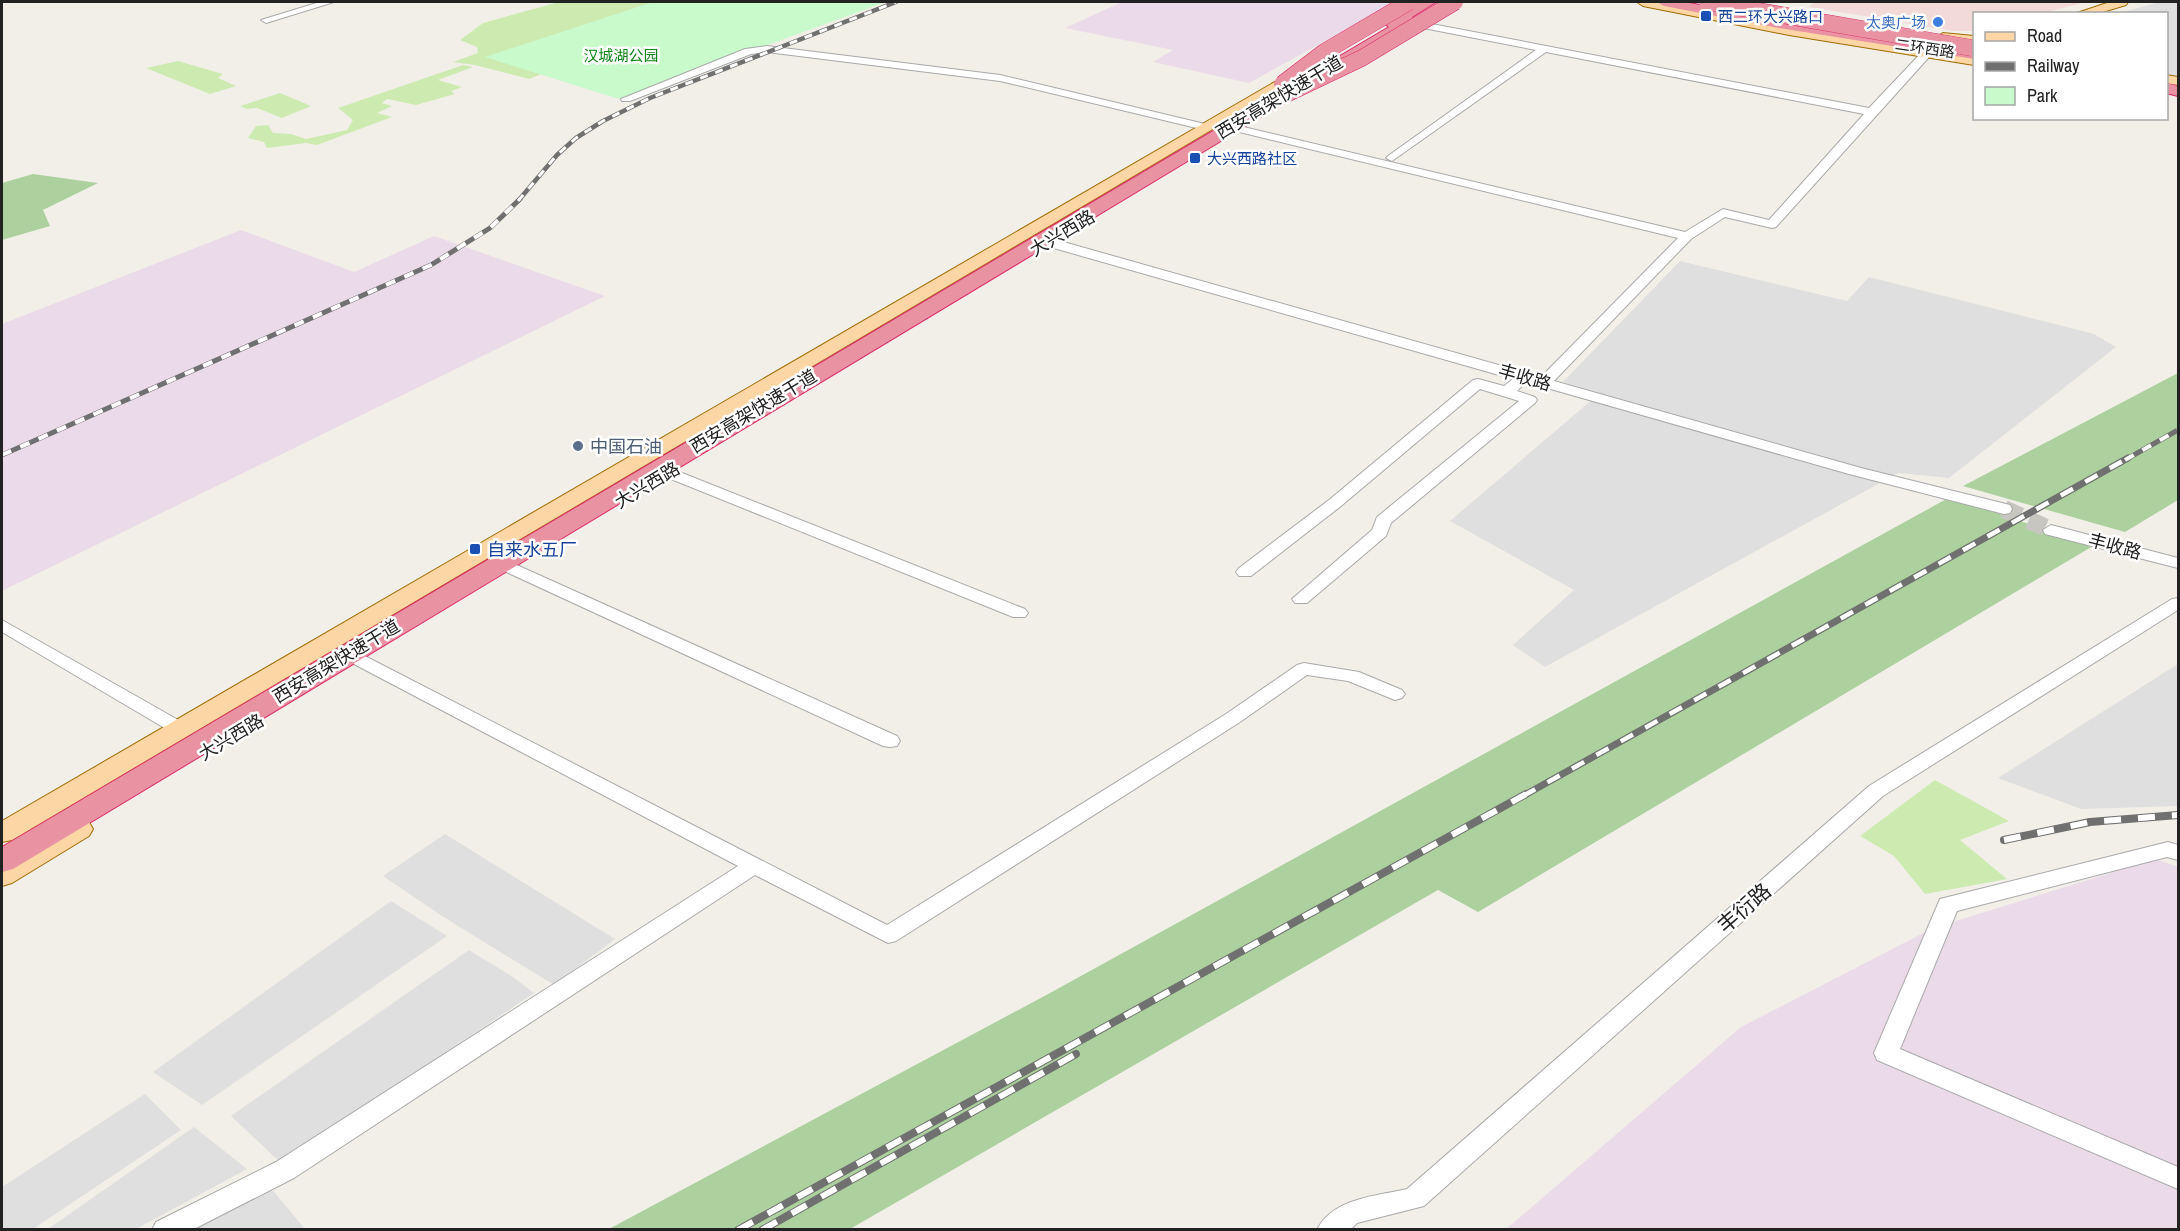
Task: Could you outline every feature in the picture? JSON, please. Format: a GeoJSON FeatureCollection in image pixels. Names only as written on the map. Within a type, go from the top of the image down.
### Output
{"type":"FeatureCollection","features":[{"type":"Feature","properties":{"kind":"highway"},"geometry":{"type":"LineString","coordinates":[[1270,97],[1324,52],[1409,2]]}},
{"type":"Feature","properties":{"kind":"highway","name":"西安高架快速干道"},"geometry":{"type":"LineString","coordinates":[[2,861],[1429,2]]}},
{"type":"Feature","properties":{"kind":"highway","name":"西安高架快速干道"},"geometry":{"type":"LineString","coordinates":[[2,842],[1270,97],[1446,2]]}},
{"type":"Feature","properties":{"kind":"highway"},"geometry":{"type":"LineString","coordinates":[[1270,97],[1362,58],[1455,2]]}},
{"type":"Feature","properties":{"kind":"highway","name":"二环西路"},"geometry":{"type":"LineString","coordinates":[[1665,2],[1892,44],[1973,49]]}},
{"type":"Feature","properties":{"kind":"highway","name":"二环西路"},"geometry":{"type":"LineString","coordinates":[[1707,2],[1973,49]]}},
{"type":"Feature","properties":{"kind":"main road","name":"大兴西路"},"geometry":{"type":"LineString","coordinates":[[2,833],[1416,2]]}},
{"type":"Feature","properties":{"kind":"main road","name":"大兴西路"},"geometry":{"type":"LineString","coordinates":[[2,876],[1446,2]]}},
{"type":"Feature","properties":{"kind":"main road"},"geometry":{"type":"LineString","coordinates":[[1643,2],[1789,32],[1926,54],[1973,49]]}},
{"type":"Feature","properties":{"kind":"main road"},"geometry":{"type":"LineString","coordinates":[[1742,2],[1943,37],[1973,49]]}},
{"type":"Feature","properties":{"kind":"main road"},"geometry":{"type":"LineString","coordinates":[[2087,12],[2122,2]]}},
{"type":"Feature","properties":{"kind":"main road"},"geometry":{"type":"LineString","coordinates":[[2104,12],[2138,2]]}},
{"type":"Feature","properties":{"kind":"street"},"geometry":{"type":"LineString","coordinates":[[267,20],[329,2]]}},
{"type":"Feature","properties":{"kind":"street"},"geometry":{"type":"LineString","coordinates":[[1411,23],[1872,112]]}},
{"type":"Feature","properties":{"kind":"street"},"geometry":{"type":"LineString","coordinates":[[626,99],[749,51],[767,49],[1000,78],[1205,127]]}},
{"type":"Feature","properties":{"kind":"street"},"geometry":{"type":"LineString","coordinates":[[1392,158],[1544,49]]}},
{"type":"Feature","properties":{"kind":"street"},"geometry":{"type":"LineString","coordinates":[[1544,382],[1687,236],[1723,213],[1772,224],[1926,54]]}},
{"type":"Feature","properties":{"kind":"street"},"geometry":{"type":"LineString","coordinates":[[1235,128],[1687,236]]}},
{"type":"Feature","properties":{"kind":"street","name":"丰收路"},"geometry":{"type":"LineString","coordinates":[[1048,242],[1855,471],[2004,509]]}},
{"type":"Feature","properties":{"kind":"street"},"geometry":{"type":"LineString","coordinates":[[1506,392],[1524,377]]}},
{"type":"Feature","properties":{"kind":"street"},"geometry":{"type":"LineString","coordinates":[[1245,572],[1335,503],[1478,383],[1530,400],[1383,521],[1380,532],[1301,599]]}},
{"type":"Feature","properties":{"kind":"street"},"geometry":{"type":"LineString","coordinates":[[667,472],[1019,613]]}},
{"type":"Feature","properties":{"kind":"street","name":"丰收路"},"geometry":{"type":"LineString","coordinates":[[2051,530],[2178,563]]}},
{"type":"Feature","properties":{"kind":"street"},"geometry":{"type":"LineString","coordinates":[[510,567],[890,741]]}},
{"type":"Feature","properties":{"kind":"street","name":"丰衍路"},"geometry":{"type":"LineString","coordinates":[[1330,1230],[1349,1214],[1415,1198],[1876,791],[2178,603]]}},
{"type":"Feature","properties":{"kind":"street"},"geometry":{"type":"LineString","coordinates":[[2,625],[180,729]]}},
{"type":"Feature","properties":{"kind":"street"},"geometry":{"type":"LineString","coordinates":[[359,659],[888,935],[1233,718],[1304,669],[1352,676],[1395,694]]}},
{"type":"Feature","properties":{"kind":"street"},"geometry":{"type":"LineString","coordinates":[[2178,853],[2168,849],[1948,905],[1886,1053],[2178,1178]]}},
{"type":"Feature","properties":{"kind":"street"},"geometry":{"type":"LineString","coordinates":[[165,1230],[285,1170],[755,865]]}},
{"type":"Feature","properties":{"kind":"shaded area"},"geometry":{"type":"Polygon","coordinates":[[[1122,2],[1396,2],[1249,83],[1153,62],[1173,50],[1065,28],[1122,2]]]}},
{"type":"Feature","properties":{"kind":"shaded area","name":"太奥广场"},"geometry":{"type":"Polygon","coordinates":[[[1815,2],[2086,2],[2047,12],[1973,12],[1973,31],[1953,31],[1809,7],[1815,2]]]}},
{"type":"Feature","properties":{"kind":"shaded area"},"geometry":{"type":"Polygon","coordinates":[[[2160,2],[2178,2],[2178,77],[2168,75],[2168,12],[2123,12],[2160,2]]]}},
{"type":"Feature","properties":{"kind":"shaded area"},"geometry":{"type":"Polygon","coordinates":[[[241,230],[354,272],[434,236],[605,296],[2,591],[2,324],[241,230]]]}},
{"type":"Feature","properties":{"kind":"shaded area"},"geometry":{"type":"Polygon","coordinates":[[[1680,261],[1847,301],[1869,277],[2094,334],[2116,347],[1949,478],[1898,473],[1545,667],[1513,645],[1574,590],[1450,521],[1600,393],[1563,382],[1680,261]]]}},
{"type":"Feature","properties":{"kind":"shaded area"},"geometry":{"type":"Polygon","coordinates":[[[2178,664],[2178,806],[2081,809],[1998,778],[2178,664]]]}},
{"type":"Feature","properties":{"kind":"shaded area"},"geometry":{"type":"Polygon","coordinates":[[[445,834],[615,939],[554,985],[442,916],[383,876],[445,834]]]}},
{"type":"Feature","properties":{"kind":"shaded area"},"geometry":{"type":"Polygon","coordinates":[[[2156,859],[2178,867],[2178,1229],[1505,1230],[1741,1027],[1933,928],[2156,859]]]}},
{"type":"Feature","properties":{"kind":"shaded area"},"geometry":{"type":"Polygon","coordinates":[[[391,901],[447,936],[202,1105],[153,1072],[391,901]]]}},
{"type":"Feature","properties":{"kind":"shaded area"},"geometry":{"type":"Polygon","coordinates":[[[469,950],[534,993],[281,1163],[231,1116],[469,950]]]}},
{"type":"Feature","properties":{"kind":"shaded area"},"geometry":{"type":"Polygon","coordinates":[[[145,1094],[181,1130],[33,1229],[2,1229],[2,1187],[145,1094]]]}},
{"type":"Feature","properties":{"kind":"shaded area"},"geometry":{"type":"Polygon","coordinates":[[[194,1127],[247,1169],[136,1229],[48,1229],[194,1127]]]}},
{"type":"Feature","properties":{"kind":"shaded area"},"geometry":{"type":"Polygon","coordinates":[[[270,1187],[305,1229],[190,1230],[270,1187]]]}},
{"type":"Feature","properties":{"kind":"green space"},"geometry":{"type":"Polygon","coordinates":[[[559,2],[691,2],[572,62],[529,79],[475,65],[453,62],[478,53],[477,47],[460,40],[483,23],[559,2]]]}},
{"type":"Feature","properties":{"kind":"green space","name":"汉城湖公园"},"geometry":{"type":"Polygon","coordinates":[[[653,2],[886,2],[619,99],[485,57],[653,2]]]}},
{"type":"Feature","properties":{"kind":"green space"},"geometry":{"type":"Polygon","coordinates":[[[178,61],[223,74],[218,78],[236,86],[210,94],[146,68],[178,61]]]}},
{"type":"Feature","properties":{"kind":"green space"},"geometry":{"type":"Polygon","coordinates":[[[463,65],[473,67],[438,80],[462,87],[451,91],[455,94],[416,105],[387,99],[382,103],[392,106],[377,113],[392,117],[317,145],[306,143],[267,148],[264,142],[248,138],[256,126],[268,125],[273,133],[291,134],[306,139],[347,130],[353,120],[338,108],[463,65]]]}},
{"type":"Feature","properties":{"kind":"green space"},"geometry":{"type":"Polygon","coordinates":[[[280,93],[311,106],[282,118],[257,108],[247,109],[240,106],[280,93]]]}},
{"type":"Feature","properties":{"kind":"green space"},"geometry":{"type":"Polygon","coordinates":[[[33,174],[98,183],[43,210],[50,226],[2,240],[2,183],[33,174]]]}},
{"type":"Feature","properties":{"kind":"green space"},"geometry":{"type":"Polygon","coordinates":[[[2178,373],[2178,500],[2125,532],[1963,486],[2178,373]]]}},
{"type":"Feature","properties":{"kind":"green space"},"geometry":{"type":"Polygon","coordinates":[[[1950,497],[2093,546],[1478,912],[1438,890],[850,1229],[607,1230],[1050,993],[1950,497]]]}},
{"type":"Feature","properties":{"kind":"green space"},"geometry":{"type":"Polygon","coordinates":[[[1935,780],[2009,821],[1960,840],[2007,879],[1925,894],[1894,856],[1860,836],[1935,780]]]}},
{"type":"Feature","properties":{"kind":"tunnel"},"geometry":{"type":"LineString","coordinates":[[2004,509],[2051,530]]}},
{"type":"Feature","properties":{"kind":"railway"},"geometry":{"type":"LineString","coordinates":[[518,201],[557,155],[576,138],[603,121],[650,98],[896,2]]}},
{"type":"Feature","properties":{"kind":"railway"},"geometry":{"type":"LineString","coordinates":[[2,455],[431,265],[490,228],[518,201]]}},
{"type":"Feature","properties":{"kind":"railway"},"geometry":{"type":"LineString","coordinates":[[2125,460],[2178,430]]}},
{"type":"Feature","properties":{"kind":"railway"},"geometry":{"type":"LineString","coordinates":[[1523,796],[2128,458]]}},
{"type":"Feature","properties":{"kind":"railway"},"geometry":{"type":"LineString","coordinates":[[738,1230],[1526,794]]}},
{"type":"Feature","properties":{"kind":"railway"},"geometry":{"type":"LineString","coordinates":[[2004,840],[2090,822],[2178,815]]}},
{"type":"Feature","properties":{"kind":"railway"},"geometry":{"type":"LineString","coordinates":[[762,1230],[1076,1054]]}},
{"type":"Feature","properties":{"kind":"place","name":"西二环大兴路口"},"geometry":{"type":"Point","coordinates":[1706,16]}},
{"type":"Feature","properties":{"kind":"place","name":"太奥广场"},"geometry":{"type":"Point","coordinates":[1938,22]}},
{"type":"Feature","properties":{"kind":"place","name":"大兴西路社区"},"geometry":{"type":"Point","coordinates":[1195,158]}},
{"type":"Feature","properties":{"kind":"place","name":"中国石油"},"geometry":{"type":"Point","coordinates":[578,446]}},
{"type":"Feature","properties":{"kind":"place","name":"自来水五厂"},"geometry":{"type":"Point","coordinates":[475,549]}}]}
